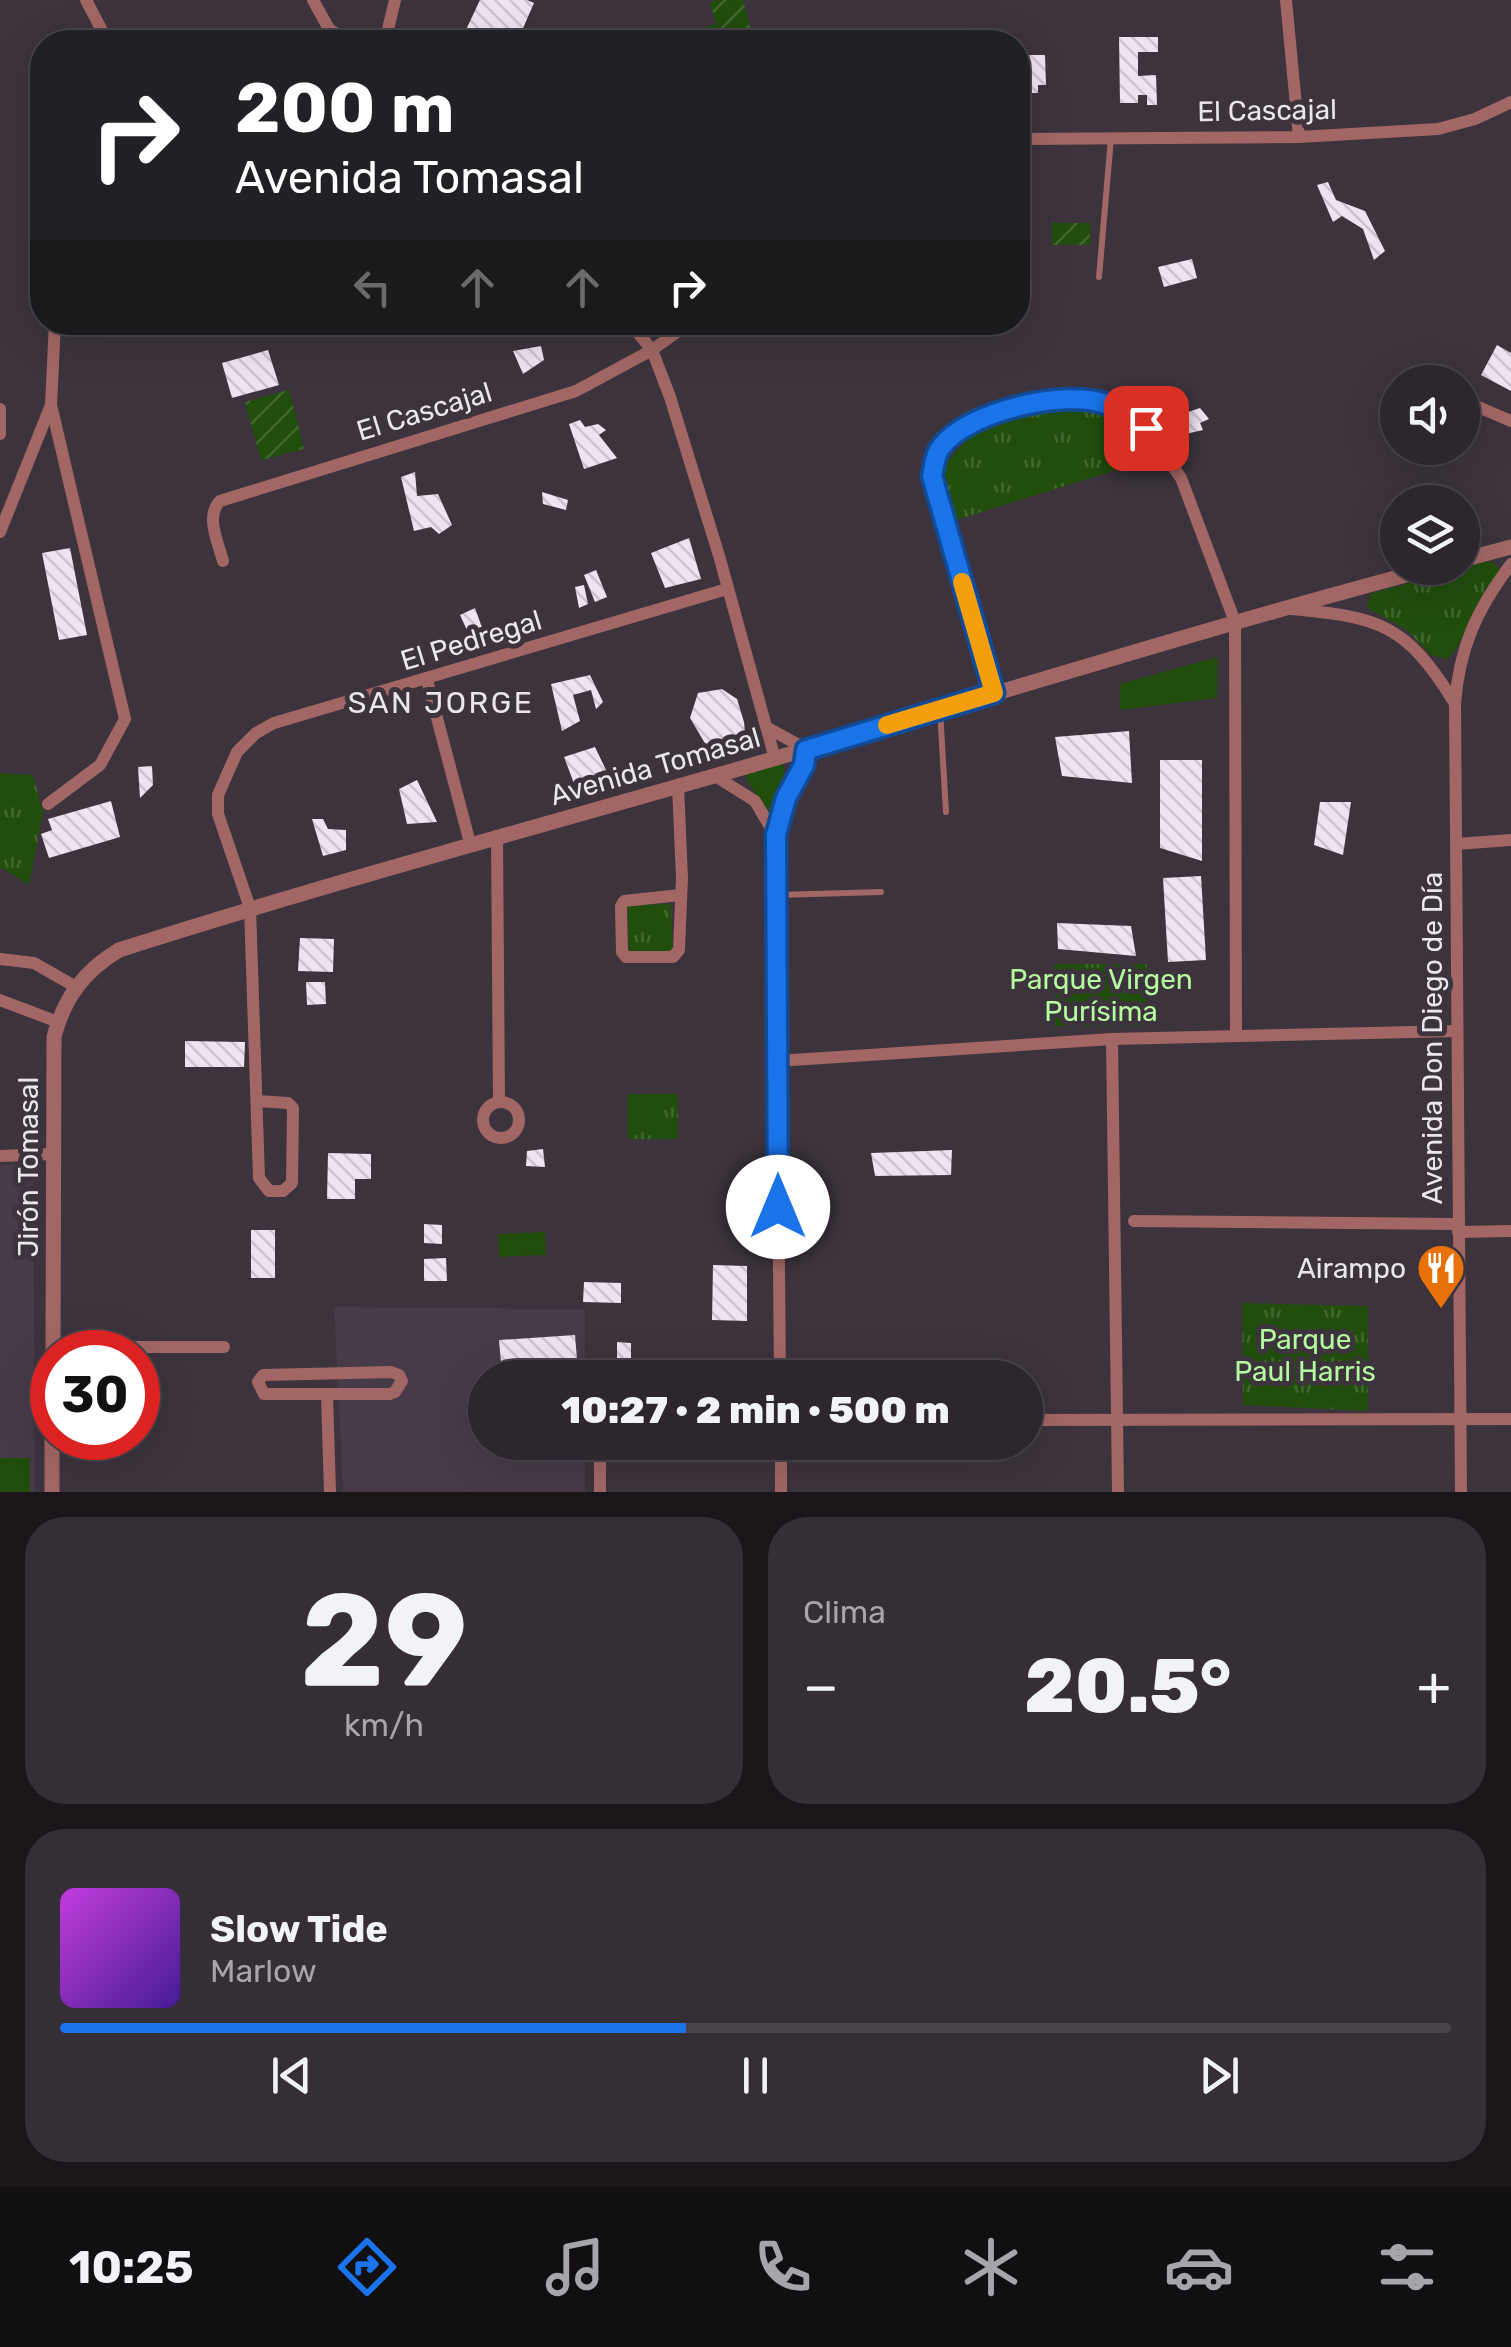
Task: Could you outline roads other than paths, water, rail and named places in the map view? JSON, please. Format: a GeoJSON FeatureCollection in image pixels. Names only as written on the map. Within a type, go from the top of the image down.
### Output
{"type":"FeatureCollection","features":[{"type":"Feature","properties":{"kind":"street"},"geometry":{"type":"LineString","coordinates":[[86,0],[102,30]]}},
{"type":"Feature","properties":{"kind":"street"},"geometry":{"type":"LineString","coordinates":[[313,0],[331,30]]}},
{"type":"Feature","properties":{"kind":"street"},"geometry":{"type":"LineString","coordinates":[[388,30],[395,0]]}},
{"type":"Feature","properties":{"kind":"street"},"geometry":{"type":"LineString","coordinates":[[1286,0],[1299,137]]}},
{"type":"Feature","properties":{"kind":"street","name":"El Cascajal"},"geometry":{"type":"LineString","coordinates":[[1030,139],[1299,137],[1438,129],[1475,119],[1511,102]]}},
{"type":"Feature","properties":{"kind":"street"},"geometry":{"type":"LineString","coordinates":[[48,804],[100,765],[124,719],[52,404],[55,335]]}},
{"type":"Feature","properties":{"kind":"street"},"geometry":{"type":"LineString","coordinates":[[639,335],[652,350],[670,397],[774,758]]}},
{"type":"Feature","properties":{"kind":"street","name":"El Cascajal"},"geometry":{"type":"LineString","coordinates":[[223,561],[212,516],[220,501],[576,391],[673,335]]}},
{"type":"Feature","properties":{"kind":"street"},"geometry":{"type":"LineString","coordinates":[[994,693],[932,476],[938,449],[956,432],[1000,411],[1077,398],[1108,404],[1146,428],[1182,478],[1235,622],[1236,1033]]}},
{"type":"Feature","properties":{"kind":"street"},"geometry":{"type":"LineString","coordinates":[[0,532],[52,404]]}},
{"type":"Feature","properties":{"kind":"street"},"geometry":{"type":"LineString","coordinates":[[1480,408],[1511,421]]}},
{"type":"Feature","properties":{"kind":"street"},"geometry":{"type":"LineString","coordinates":[[0,409],[0,434]]}},
{"type":"Feature","properties":{"kind":"street"},"geometry":{"type":"LineString","coordinates":[[1480,555],[1511,547]]}},
{"type":"Feature","properties":{"kind":"street","name":"Avenida Don Diego de Día"},"geometry":{"type":"LineString","coordinates":[[1461,1492],[1455,704],[1461,653],[1475,620],[1511,564]]}},
{"type":"Feature","properties":{"kind":"street","name":"Avenida Tomasal"},"geometry":{"type":"LineString","coordinates":[[76,986],[89,971],[119,950],[250,908],[1380,582]]}},
{"type":"Feature","properties":{"kind":"street","name":"El Pedregal"},"geometry":{"type":"LineString","coordinates":[[250,908],[218,814],[218,795],[237,752],[256,733],[274,723],[727,589]]}},
{"type":"Feature","properties":{"kind":"street"},"geometry":{"type":"LineString","coordinates":[[1282,608],[1356,615],[1393,632],[1434,670],[1455,704]]}},
{"type":"Feature","properties":{"kind":"street"},"geometry":{"type":"LineString","coordinates":[[427,680],[470,844]]}},
{"type":"Feature","properties":{"kind":"street"},"geometry":{"type":"LineString","coordinates":[[766,726],[806,750],[804,765],[786,798],[776,835],[780,1360]]}},
{"type":"Feature","properties":{"kind":"street"},"geometry":{"type":"LineString","coordinates":[[715,776],[755,800],[776,835]]}},
{"type":"Feature","properties":{"kind":"street"},"geometry":{"type":"LineString","coordinates":[[678,786],[680,895],[677,954],[660,958],[626,956],[622,952],[624,902],[680,895]]}},
{"type":"Feature","properties":{"kind":"street"},"geometry":{"type":"LineString","coordinates":[[497,836],[499,1102]]}},
{"type":"Feature","properties":{"kind":"street"},"geometry":{"type":"LineString","coordinates":[[1456,844],[1511,840]]}},
{"type":"Feature","properties":{"kind":"street"},"geometry":{"type":"LineString","coordinates":[[250,908],[256,1101],[259,1178],[269,1191],[282,1192],[292,1183],[293,1108],[288,1103],[256,1101]]}},
{"type":"Feature","properties":{"kind":"street"},"geometry":{"type":"LineString","coordinates":[[0,959],[34,963],[76,986]]}},
{"type":"Feature","properties":{"kind":"street","name":"Jirón Tomasal"},"geometry":{"type":"LineString","coordinates":[[53,1330],[53,1054],[58,1022],[76,986]]}},
{"type":"Feature","properties":{"kind":"street"},"geometry":{"type":"LineString","coordinates":[[0,1000],[58,1022]]}},
{"type":"Feature","properties":{"kind":"street"},"geometry":{"type":"LineString","coordinates":[[777,1062],[1112,1038],[1457,1030]]}},
{"type":"Feature","properties":{"kind":"street"},"geometry":{"type":"LineString","coordinates":[[1112,1038],[1118,1492]]}},
{"type":"Feature","properties":{"kind":"street"},"geometry":{"type":"LineString","coordinates":[[0,1156],[54,1154]]}},
{"type":"Feature","properties":{"kind":"street"},"geometry":{"type":"LineString","coordinates":[[1134,1221],[1511,1231]]}},
{"type":"Feature","properties":{"kind":"street"},"geometry":{"type":"LineString","coordinates":[[160,1348],[224,1347]]}},
{"type":"Feature","properties":{"kind":"street"},"geometry":{"type":"LineString","coordinates":[[391,1372],[402,1381],[390,1394],[327,1396],[264,1394],[258,1382],[263,1376],[391,1372]]}},
{"type":"Feature","properties":{"kind":"street"},"geometry":{"type":"LineString","coordinates":[[327,1396],[330,1492]]}},
{"type":"Feature","properties":{"kind":"street"},"geometry":{"type":"LineString","coordinates":[[1043,1420],[1511,1419]]}},
{"type":"Feature","properties":{"kind":"street"},"geometry":{"type":"LineString","coordinates":[[52,1460],[52,1492]]}},
{"type":"Feature","properties":{"kind":"street"},"geometry":{"type":"LineString","coordinates":[[600,1460],[600,1492]]}},
{"type":"Feature","properties":{"kind":"street"},"geometry":{"type":"LineString","coordinates":[[781,1460],[781,1492]]}},
{"type":"Feature","properties":{"kind":"lane"},"geometry":{"type":"LineString","coordinates":[[1099,277],[1111,137]]}},
{"type":"Feature","properties":{"kind":"lane"},"geometry":{"type":"LineString","coordinates":[[940,709],[946,812]]}},
{"type":"Feature","properties":{"kind":"lane"},"geometry":{"type":"LineString","coordinates":[[776,896],[881,892]]}},
{"type":"Feature","properties":{"kind":"place","name":"Airampo"},"geometry":{"type":"Point","coordinates":[1441,1310]}},
{"type":"Feature","properties":{"kind":"district","name":"SAN JORGE"},"geometry":{"type":"Point","coordinates":[441,703]}},
{"type":"Feature","properties":{"kind":"park label","name":"Parque Virgen Purísima"},"geometry":{"type":"Point","coordinates":[1101,995]}},
{"type":"Feature","properties":{"kind":"park label","name":"Parque Paul Harris"},"geometry":{"type":"Point","coordinates":[1305,1355]}}]}
